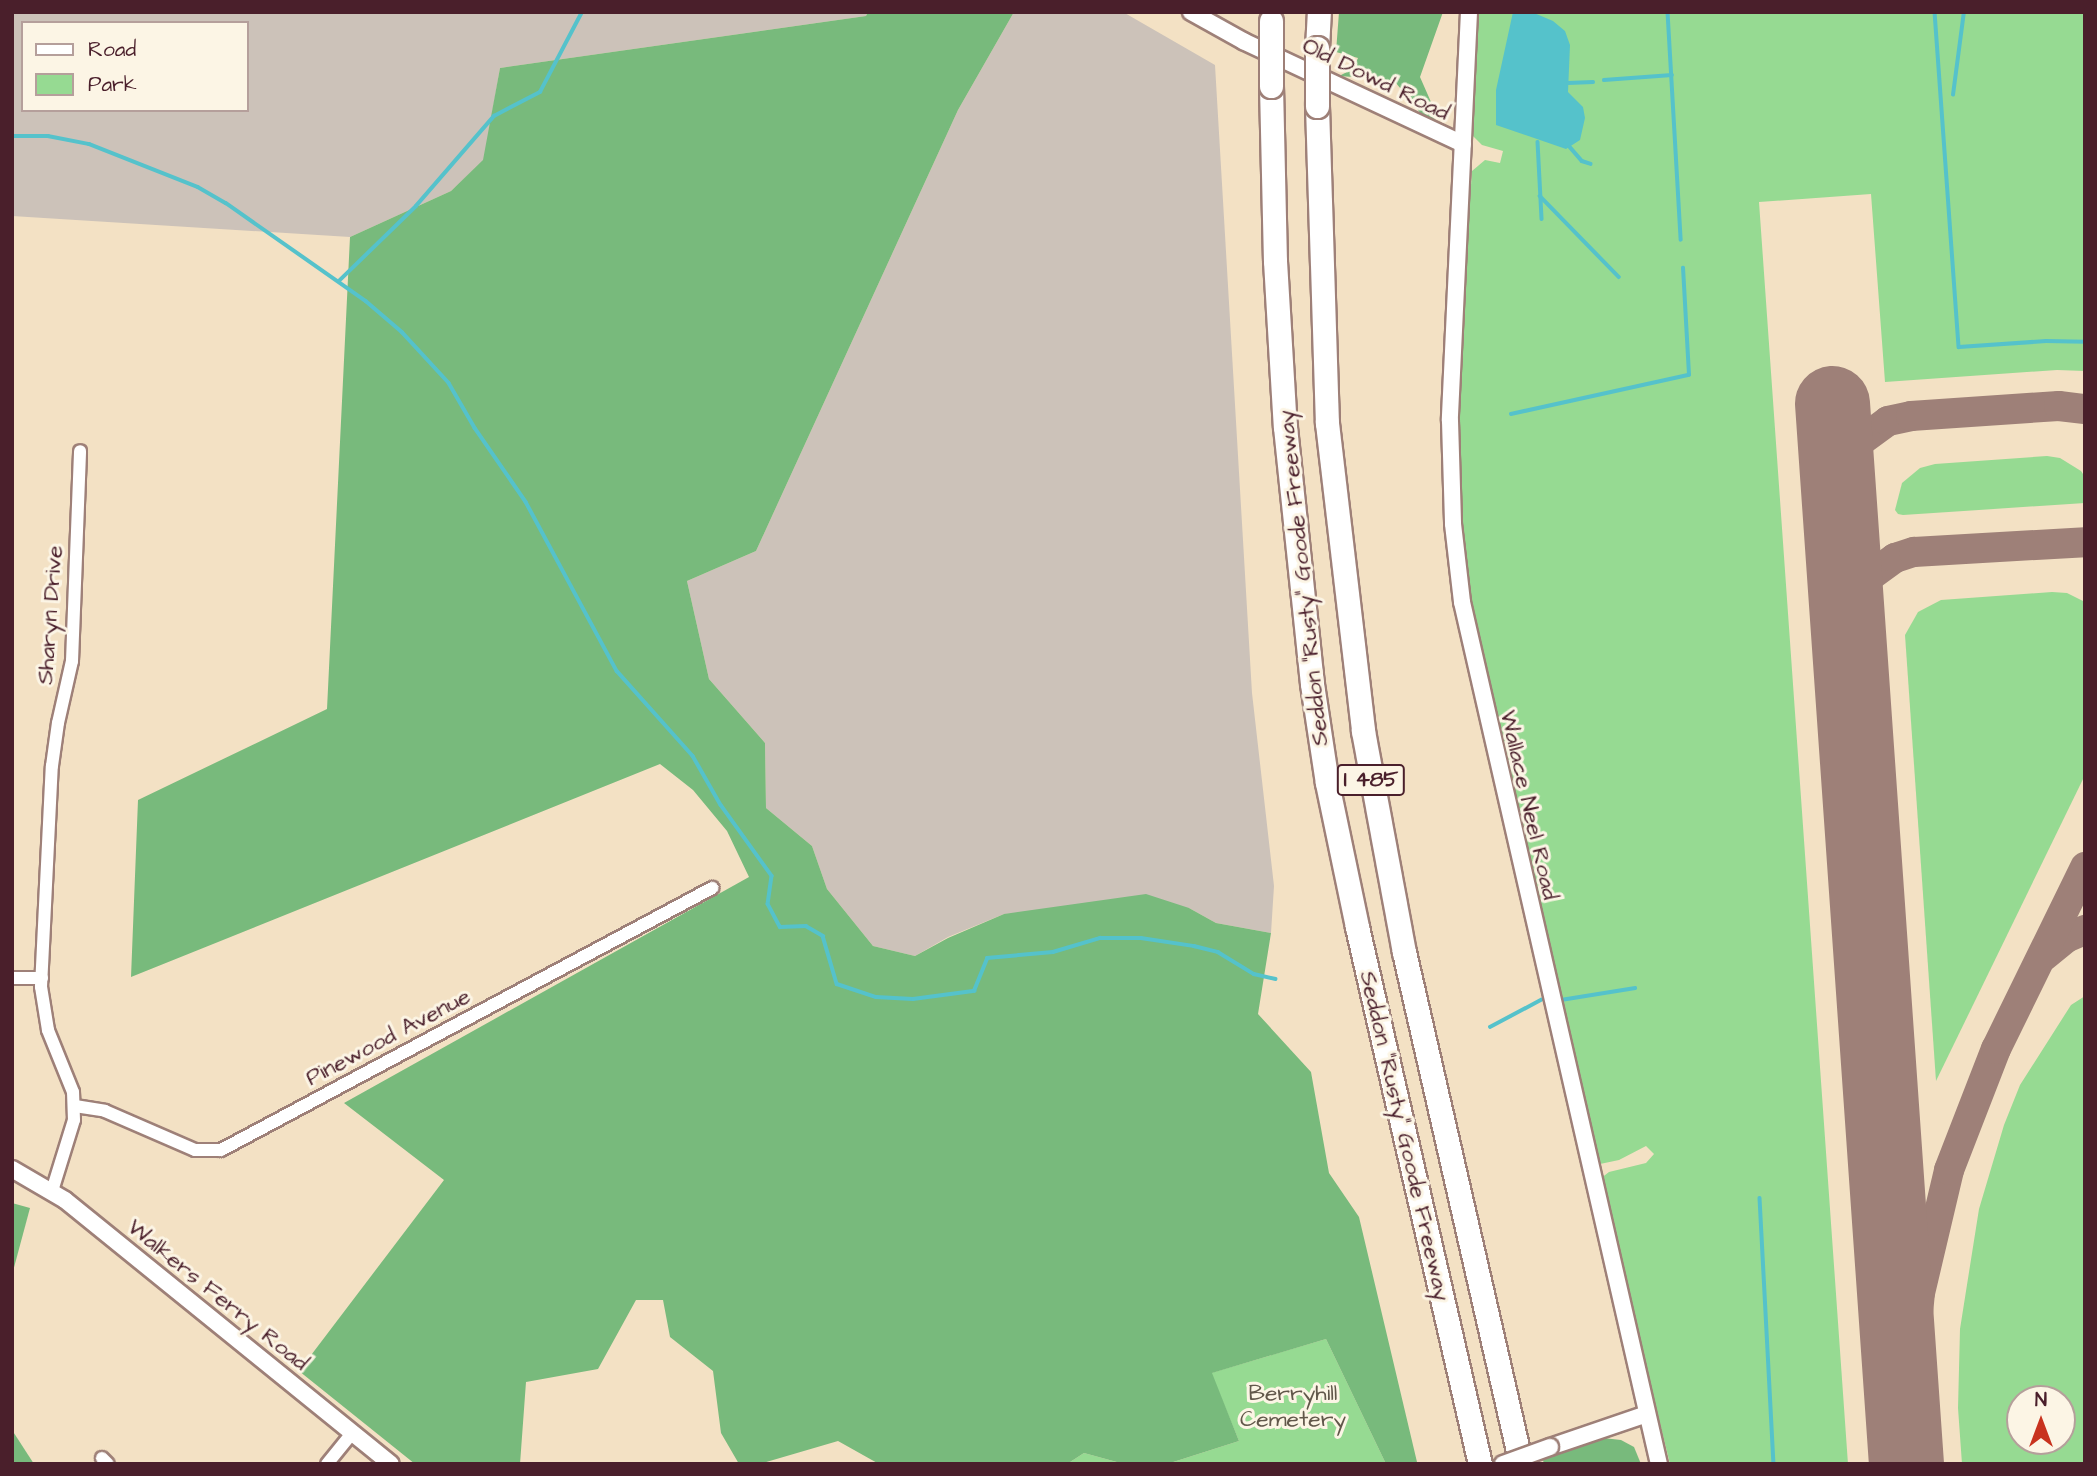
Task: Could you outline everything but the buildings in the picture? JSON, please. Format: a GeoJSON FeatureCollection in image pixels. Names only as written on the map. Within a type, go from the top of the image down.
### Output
{"type":"FeatureCollection","features":[{"type":"Feature","properties":{"kind":"highway","name":"Seddon \"Rusty\" Goode Freeway"},"geometry":{"type":"LineString","coordinates":[[1319,12],[1317,106],[1326,423],[1363,731],[1404,952],[1521,1464]]}},
{"type":"Feature","properties":{"kind":"highway","name":"Seddon \"Rusty\" Goode Freeway"},"geometry":{"type":"LineString","coordinates":[[1272,17],[1275,261],[1285,427],[1312,684],[1327,783],[1357,927],[1479,1464]]}},
{"type":"Feature","properties":{"kind":"street","name":"Old Dowd Road"},"geometry":{"type":"LineString","coordinates":[[1191,12],[1243,41],[1462,144],[1469,12]]}},
{"type":"Feature","properties":{"kind":"street","name":"Wallace Neel Road"},"geometry":{"type":"LineString","coordinates":[[1462,144],[1450,459],[1462,602],[1658,1464]]}},
{"type":"Feature","properties":{"kind":"street","name":"Sharyn Drive"},"geometry":{"type":"LineString","coordinates":[[52,1191],[73,1127],[75,1106],[73,1092],[48,1030],[42,978],[52,766],[58,723],[72,661],[80,451]]}},
{"type":"Feature","properties":{"kind":"street","name":"Pinewood Avenue"},"geometry":{"type":"LineString","coordinates":[[75,1106],[105,1111],[195,1150],[220,1150],[712,888]]}},
{"type":"Feature","properties":{"kind":"street"},"geometry":{"type":"LineString","coordinates":[[12,978],[42,978]]}},
{"type":"Feature","properties":{"kind":"street","name":"Walkers Ferry Road"},"geometry":{"type":"LineString","coordinates":[[12,1169],[52,1191],[391,1464]]}},
{"type":"Feature","properties":{"kind":"street"},"geometry":{"type":"LineString","coordinates":[[1503,1464],[1647,1414]]}},
{"type":"Feature","properties":{"kind":"street"},"geometry":{"type":"LineString","coordinates":[[327,1464],[352,1433]]}},
{"type":"Feature","properties":{"kind":"shaded area"},"geometry":{"type":"Polygon","coordinates":[[[12,12],[868,12],[866,16],[500,68],[484,160],[451,191],[350,237],[12,216],[12,12]]]}},
{"type":"Feature","properties":{"kind":"shaded area"},"geometry":{"type":"Polygon","coordinates":[[[1014,12],[1123,12],[1215,65],[1252,693],[1274,886],[1271,933],[1216,923],[1189,908],[1004,914],[948,937],[915,956],[873,946],[827,889],[812,846],[766,808],[765,743],[709,679],[687,581],[756,551],[958,110],[1014,12]]]}},
{"type":"Feature","properties":{"kind":"green space"},"geometry":{"type":"Polygon","coordinates":[[[868,12],[1014,12],[958,110],[756,551],[687,581],[709,679],[765,743],[766,808],[812,846],[827,889],[873,946],[915,956],[948,938],[1004,914],[1146,894],[1189,908],[1216,923],[1271,933],[1258,1014],[1311,1072],[1329,1173],[1359,1217],[1417,1462],[1386,1464],[1326,1339],[1212,1373],[1239,1441],[1167,1464],[1124,1464],[1084,1453],[1067,1464],[879,1464],[838,1441],[759,1464],[739,1464],[721,1433],[713,1371],[670,1337],[663,1300],[636,1300],[598,1369],[526,1382],[520,1464],[415,1464],[299,1371],[444,1180],[344,1103],[749,877],[727,831],[693,790],[660,764],[131,977],[138,800],[327,709],[350,237],[451,191],[483,160],[500,68],[866,16],[868,12]]]}},
{"type":"Feature","properties":{"kind":"green space"},"geometry":{"type":"Polygon","coordinates":[[[1339,12],[1443,12],[1420,77],[1438,118],[1431,119],[1421,114],[1396,83],[1382,79],[1339,76],[1353,69],[1358,58],[1336,52],[1339,12]]]}},
{"type":"Feature","properties":{"kind":"green space"},"geometry":{"type":"Polygon","coordinates":[[[1477,12],[2085,12],[2085,371],[2057,370],[1885,382],[1871,194],[1759,202],[1848,1464],[1670,1464],[1600,1179],[1609,1172],[1646,1163],[1654,1154],[1646,1146],[1619,1160],[1600,1164],[1595,1160],[1473,628],[1458,492],[1458,389],[1463,297],[1472,171],[1485,160],[1500,163],[1503,151],[1482,145],[1473,136],[1477,12]]]}},
{"type":"Feature","properties":{"kind":"green space"},"geometry":{"type":"Polygon","coordinates":[[[2047,456],[2060,458],[2081,471],[2085,477],[2085,503],[1903,515],[1895,510],[1902,483],[1920,468],[1935,464],[2047,456]]]}},
{"type":"Feature","properties":{"kind":"green space"},"geometry":{"type":"Polygon","coordinates":[[[2067,593],[2085,602],[2085,775],[1936,1081],[1905,635],[1918,612],[1941,600],[2067,593]]]}},
{"type":"Feature","properties":{"kind":"green space"},"geometry":{"type":"Polygon","coordinates":[[[2085,996],[2085,1464],[1962,1464],[1958,1408],[1960,1329],[1979,1209],[2004,1125],[2020,1085],[2071,1005],[2085,996]]]}},
{"type":"Feature","properties":{"kind":"green space"},"geometry":{"type":"Polygon","coordinates":[[[12,1203],[30,1208],[12,1275],[12,1203]]]}},
{"type":"Feature","properties":{"kind":"green space","name":"Berryhill Cemetery"},"geometry":{"type":"Polygon","coordinates":[[[1326,1339],[1386,1464],[1167,1464],[1239,1441],[1211,1373],[1326,1339]]]}},
{"type":"Feature","properties":{"kind":"green space"},"geometry":{"type":"Polygon","coordinates":[[[12,1430],[34,1464],[12,1464],[12,1430]]]}},
{"type":"Feature","properties":{"kind":"green space"},"geometry":{"type":"Polygon","coordinates":[[[1603,1438],[1621,1440],[1634,1447],[1641,1464],[1544,1464],[1543,1460],[1603,1438]]]}},
{"type":"Feature","properties":{"kind":"green space"},"geometry":{"type":"Polygon","coordinates":[[[1084,1453],[1124,1464],[1067,1464],[1084,1453]]]}},
{"type":"Feature","properties":{"kind":"water"},"geometry":{"type":"Polygon","coordinates":[[[1513,12],[1534,13],[1553,21],[1565,31],[1570,45],[1568,92],[1583,107],[1585,118],[1580,140],[1566,149],[1496,125],[1496,90],[1513,12]]]}},
{"type":"Feature","properties":{"kind":"waterway"},"geometry":{"type":"LineString","coordinates":[[339,281],[416,206],[494,116],[540,92],[582,12]]}},
{"type":"Feature","properties":{"kind":"waterway"},"geometry":{"type":"LineString","coordinates":[[1668,12],[1681,240]]}},
{"type":"Feature","properties":{"kind":"waterway"},"geometry":{"type":"LineString","coordinates":[[1935,12],[1959,347],[2046,341],[2085,342]]}},
{"type":"Feature","properties":{"kind":"waterway"},"geometry":{"type":"LineString","coordinates":[[1953,95],[1964,12]]}},
{"type":"Feature","properties":{"kind":"waterway"},"geometry":{"type":"LineString","coordinates":[[1604,80],[1672,75]]}},
{"type":"Feature","properties":{"kind":"waterway"},"geometry":{"type":"LineString","coordinates":[[1568,83],[1593,82]]}},
{"type":"Feature","properties":{"kind":"waterway"},"geometry":{"type":"LineString","coordinates":[[12,136],[48,136],[89,144],[198,187],[226,203],[366,301],[402,332],[449,383],[475,428],[526,502],[617,671],[693,756],[721,805],[772,876],[768,904],[780,927],[806,926],[823,936],[837,984],[876,997],[913,999],[974,991],[987,958],[1053,952],[1100,938],[1141,938],[1194,946],[1218,952],[1254,974],[1275,979]]}},
{"type":"Feature","properties":{"kind":"waterway"},"geometry":{"type":"LineString","coordinates":[[1538,142],[1542,219]]}},
{"type":"Feature","properties":{"kind":"waterway"},"geometry":{"type":"LineString","coordinates":[[1570,147],[1582,161],[1591,164]]}},
{"type":"Feature","properties":{"kind":"waterway"},"geometry":{"type":"LineString","coordinates":[[1540,196],[1619,277]]}},
{"type":"Feature","properties":{"kind":"waterway"},"geometry":{"type":"LineString","coordinates":[[1511,414],[1689,375],[1683,268]]}},
{"type":"Feature","properties":{"kind":"waterway"},"geometry":{"type":"LineString","coordinates":[[1561,1000],[1635,988]]}},
{"type":"Feature","properties":{"kind":"waterway"},"geometry":{"type":"LineString","coordinates":[[1490,1027],[1541,1000]]}},
{"type":"Feature","properties":{"kind":"waterway"},"geometry":{"type":"LineString","coordinates":[[1760,1198],[1774,1464]]}},
{"type":"Feature","properties":{"kind":"taxiway"},"geometry":{"type":"LineString","coordinates":[[1838,492],[1842,467],[1854,446],[1888,421],[1911,416],[2059,406],[2085,409]]}},
{"type":"Feature","properties":{"kind":"taxiway"},"geometry":{"type":"LineString","coordinates":[[1849,645],[1856,597],[1870,576],[1895,558],[1914,552],[2085,542]]}},
{"type":"Feature","properties":{"kind":"taxiway"},"geometry":{"type":"LineString","coordinates":[[1905,1451],[1920,1293],[1949,1170],[1996,1049],[2085,867]]}},
{"type":"Feature","properties":{"kind":"taxiway"},"geometry":{"type":"LineString","coordinates":[[2044,956],[2066,938],[2085,930]]}},
{"type":"Feature","properties":{"kind":"runway"},"geometry":{"type":"LineString","coordinates":[[1832,403],[1906,1464]]}}]}
